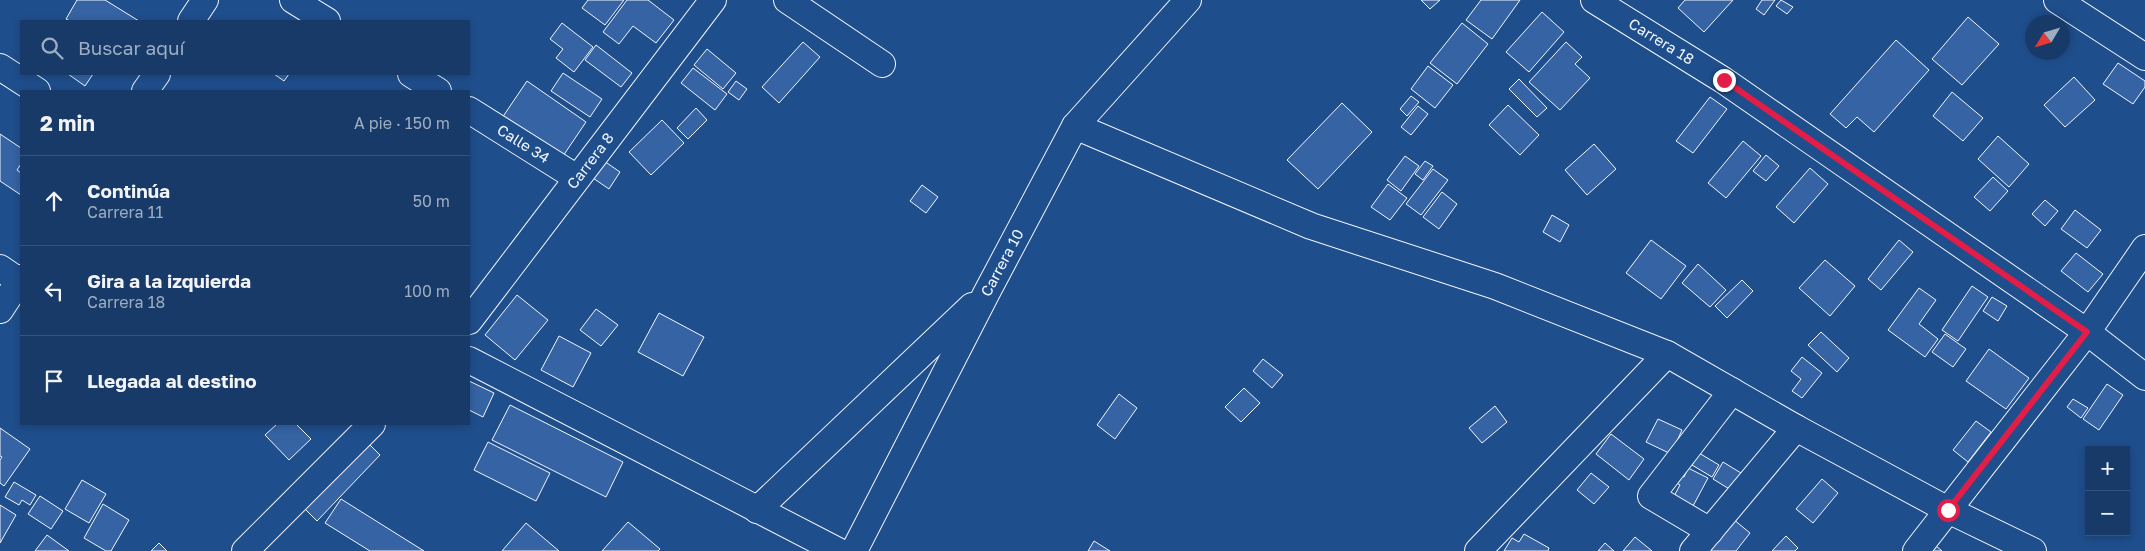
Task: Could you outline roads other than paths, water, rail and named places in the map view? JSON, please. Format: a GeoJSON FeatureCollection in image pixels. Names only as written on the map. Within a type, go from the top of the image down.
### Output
{"type":"FeatureCollection","features":[{"type":"Feature","properties":{"kind":"street"},"geometry":{"type":"LineString","coordinates":[[192,20],[205,0]]}},
{"type":"Feature","properties":{"kind":"street"},"geometry":{"type":"LineString","coordinates":[[293,0],[325,20]]}},
{"type":"Feature","properties":{"kind":"street"},"geometry":{"type":"LineString","coordinates":[[786,0],[882,64]]}},
{"type":"Feature","properties":{"kind":"street","name":"Carrera 10"},"geometry":{"type":"LineString","coordinates":[[854,551],[1075,126],[1188,0]]}},
{"type":"Feature","properties":{"kind":"street","name":"Carrera 18"},"geometry":{"type":"LineString","coordinates":[[1594,0],[1724,80],[2087,332],[2145,377]]}},
{"type":"Feature","properties":{"kind":"street"},"geometry":{"type":"LineString","coordinates":[[2057,0],[2145,57]]}},
{"type":"Feature","properties":{"kind":"street","name":"Carrera 8"},"geometry":{"type":"LineString","coordinates":[[470,320],[710,1]]}},
{"type":"Feature","properties":{"kind":"street"},"geometry":{"type":"LineString","coordinates":[[0,67],[35,90]]}},
{"type":"Feature","properties":{"kind":"street"},"geometry":{"type":"LineString","coordinates":[[146,90],[156,75]]}},
{"type":"Feature","properties":{"kind":"street"},"geometry":{"type":"LineString","coordinates":[[412,75],[436,90]]}},
{"type":"Feature","properties":{"kind":"street","name":"Calle 34"},"geometry":{"type":"LineString","coordinates":[[470,111],[577,178]]}},
{"type":"Feature","properties":{"kind":"street"},"geometry":{"type":"LineString","coordinates":[[1075,126],[1311,226],[1495,286],[1667,354],[1796,428],[1948,510],[2033,551]]}},
{"type":"Feature","properties":{"kind":"street"},"geometry":{"type":"LineString","coordinates":[[1916,551],[2087,332],[2145,248]]}},
{"type":"Feature","properties":{"kind":"street"},"geometry":{"type":"LineString","coordinates":[[0,310],[14,276]]}},
{"type":"Feature","properties":{"kind":"street"},"geometry":{"type":"LineString","coordinates":[[757,510],[987,292]]}},
{"type":"Feature","properties":{"kind":"street"},"geometry":{"type":"LineString","coordinates":[[1478,551],[1667,354]]}},
{"type":"Feature","properties":{"kind":"street"},"geometry":{"type":"LineString","coordinates":[[470,361],[838,551]]}},
{"type":"Feature","properties":{"kind":"street"},"geometry":{"type":"LineString","coordinates":[[1710,531],[1652,496],[1732,391]]}},
{"type":"Feature","properties":{"kind":"street"},"geometry":{"type":"LineString","coordinates":[[245,551],[371,425]]}},
{"type":"Feature","properties":{"kind":"street"},"geometry":{"type":"LineString","coordinates":[[1693,551],[1796,428]]}}]}
